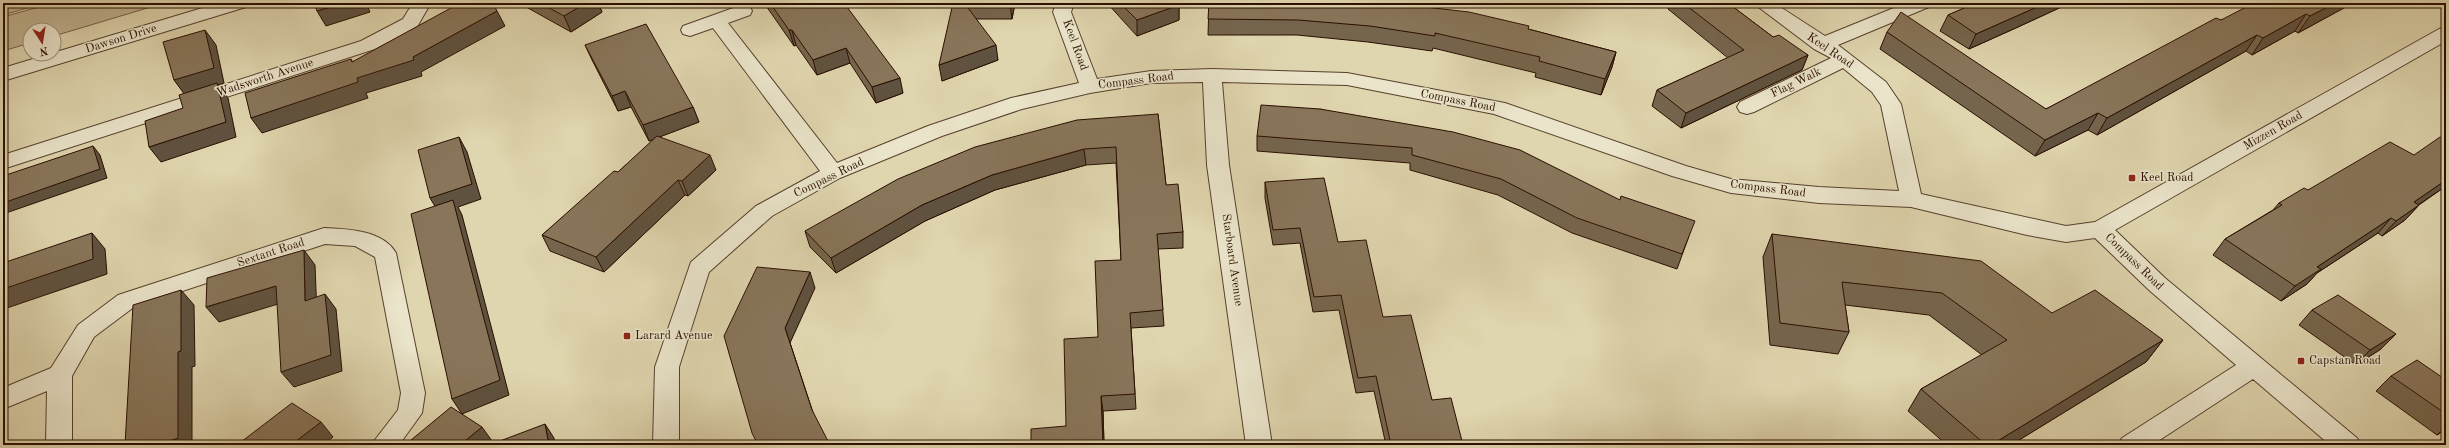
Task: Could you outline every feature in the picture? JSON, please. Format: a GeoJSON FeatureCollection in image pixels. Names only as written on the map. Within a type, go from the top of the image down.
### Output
{"type":"FeatureCollection","features":[{"type":"Feature","properties":{"kind":"street","name":"Dawson Drive"},"geometry":{"type":"LineString","coordinates":[[3,75],[239,3]]}},
{"type":"Feature","properties":{"kind":"street","name":"Wadsworth Avenue"},"geometry":{"type":"LineString","coordinates":[[3,162],[368,45],[410,23],[420,6],[419,3]]}},
{"type":"Feature","properties":{"kind":"street","name":"Keel Road"},"geometry":{"type":"LineString","coordinates":[[1065,3],[1062,12],[1090,87]]}},
{"type":"Feature","properties":{"kind":"street","name":"Keel Road"},"geometry":{"type":"LineString","coordinates":[[1762,3],[1821,45],[1845,59],[1879,87],[1891,104],[1911,199]]}},
{"type":"Feature","properties":{"kind":"street"},"geometry":{"type":"LineString","coordinates":[[1821,45],[1922,3]]}},
{"type":"Feature","properties":{"kind":"street"},"geometry":{"type":"LineString","coordinates":[[690,30],[743,11]]}},
{"type":"Feature","properties":{"kind":"street"},"geometry":{"type":"LineString","coordinates":[[717,20],[833,173]]}},
{"type":"Feature","properties":{"kind":"street","name":"Mizzen Road"},"geometry":{"type":"LineString","coordinates":[[2100,229],[2446,33]]}},
{"type":"Feature","properties":{"kind":"street","name":"Flag Walk"},"geometry":{"type":"LineString","coordinates":[[1747,107],[1845,59]]}},
{"type":"Feature","properties":{"kind":"street","name":"Compass Road"},"geometry":{"type":"LineString","coordinates":[[666,445],[667,367],[699,268],[764,211],[833,173],[935,131],[1018,103],[1090,87],[1151,77],[1212,75],[1347,79],[1498,108],[1679,171],[1731,186],[1820,195],[1911,199],[2027,227],[2066,234],[2100,229],[2157,284],[2348,445]]}},
{"type":"Feature","properties":{"kind":"street","name":"Starboard Avenue"},"geometry":{"type":"LineString","coordinates":[[1212,75],[1218,165],[1259,445]]}},
{"type":"Feature","properties":{"kind":"street","name":"Sextant Road"},"geometry":{"type":"LineString","coordinates":[[59,445],[60,376],[86,331],[126,301],[324,236],[359,238],[385,254],[413,393],[410,413],[384,445]]}},
{"type":"Feature","properties":{"kind":"street"},"geometry":{"type":"LineString","coordinates":[[2131,445],[2254,366]]}},
{"type":"Feature","properties":{"kind":"street"},"geometry":{"type":"LineString","coordinates":[[3,399],[60,376]]}},
{"type":"Feature","properties":{"kind":"shaded area"},"geometry":{"type":"Polygon","coordinates":[[[3,3],[45,3],[3,15],[3,3]]]}},
{"type":"Feature","properties":{"kind":"shaded area"},"geometry":{"type":"Polygon","coordinates":[[[53,3],[164,3],[62,34],[62,22],[22,22],[22,45],[3,51],[3,17],[53,3]]]}},
{"type":"Feature","properties":{"kind":"building"},"geometry":{"type":"Polygon","coordinates":[[[314,3],[343,3],[317,11],[314,3]]]}},
{"type":"Feature","properties":{"kind":"building"},"geometry":{"type":"Polygon","coordinates":[[[460,3],[493,3],[497,11],[413,57],[414,60],[357,78],[358,82],[251,118],[245,93],[351,59],[352,62],[460,3]]]}},
{"type":"Feature","properties":{"kind":"building"},"geometry":{"type":"Polygon","coordinates":[[[540,3],[586,3],[564,16],[540,3]]]}},
{"type":"Feature","properties":{"kind":"building"},"geometry":{"type":"Polygon","coordinates":[[[770,3],[844,3],[900,78],[872,87],[846,48],[813,60],[792,30],[789,30],[770,3]]]}},
{"type":"Feature","properties":{"kind":"building"},"geometry":{"type":"Polygon","coordinates":[[[953,3],[1010,4],[965,4],[996,45],[939,65],[953,3]]]}},
{"type":"Feature","properties":{"kind":"building"},"geometry":{"type":"Polygon","coordinates":[[[1120,3],[1177,3],[1179,5],[1137,20],[1120,3]]]}},
{"type":"Feature","properties":{"kind":"building"},"geometry":{"type":"Polygon","coordinates":[[[1209,3],[1390,3],[1469,12],[1529,26],[1528,29],[1616,52],[1605,79],[1539,61],[1540,57],[1435,33],[1435,36],[1370,26],[1298,20],[1208,19],[1209,3]]]}},
{"type":"Feature","properties":{"kind":"building"},"geometry":{"type":"Polygon","coordinates":[[[1683,3],[1728,3],[1773,37],[1779,35],[1808,55],[1686,113],[1657,90],[1744,50],[1683,3]]]}},
{"type":"Feature","properties":{"kind":"building"},"geometry":{"type":"Polygon","coordinates":[[[1976,3],[2046,3],[1976,34],[1948,15],[1976,3]]]}},
{"type":"Feature","properties":{"kind":"building"},"geometry":{"type":"Polygon","coordinates":[[[2254,3],[2335,3],[2310,16],[2306,14],[2263,38],[2257,35],[2107,118],[2098,113],[2045,140],[1887,32],[1901,12],[2046,109],[2216,18],[2221,20],[2254,3]]]}},
{"type":"Feature","properties":{"kind":"building"},"geometry":{"type":"Polygon","coordinates":[[[646,24],[693,107],[643,125],[625,91],[612,96],[585,45],[646,24]]]}},
{"type":"Feature","properties":{"kind":"building"},"geometry":{"type":"Polygon","coordinates":[[[205,30],[214,68],[174,80],[163,42],[205,30]]]}},
{"type":"Feature","properties":{"kind":"building"},"geometry":{"type":"Polygon","coordinates":[[[217,83],[226,122],[149,147],[145,121],[183,108],[179,95],[217,83]]]}},
{"type":"Feature","properties":{"kind":"building"},"geometry":{"type":"Polygon","coordinates":[[[1261,105],[1320,109],[1453,132],[1520,150],[1620,200],[1621,196],[1695,221],[1682,254],[1577,218],[1501,179],[1412,155],[1412,148],[1257,136],[1261,105]]]}},
{"type":"Feature","properties":{"kind":"building"},"geometry":{"type":"Polygon","coordinates":[[[1158,114],[1166,185],[1178,184],[1183,232],[1157,234],[1163,310],[1130,313],[1135,394],[1101,396],[1103,445],[1031,445],[1031,429],[1066,426],[1064,339],[1098,337],[1095,261],[1121,260],[1116,147],[1084,149],[992,175],[922,205],[831,258],[805,231],[898,179],[975,147],[1077,120],[1158,114]]]}},
{"type":"Feature","properties":{"kind":"building"},"geometry":{"type":"Polygon","coordinates":[[[657,136],[710,155],[682,181],[678,180],[596,257],[542,235],[614,171],[618,172],[657,136]]]}},
{"type":"Feature","properties":{"kind":"building"},"geometry":{"type":"Polygon","coordinates":[[[459,137],[472,184],[430,198],[418,150],[459,137]]]}},
{"type":"Feature","properties":{"kind":"building"},"geometry":{"type":"Polygon","coordinates":[[[2440,137],[2446,140],[2446,180],[2414,202],[2419,205],[2396,221],[2391,218],[2317,267],[2321,269],[2295,286],[2225,239],[2282,205],[2279,203],[2304,188],[2308,190],[2390,142],[2414,155],[2440,137]]]}},
{"type":"Feature","properties":{"kind":"building"},"geometry":{"type":"Polygon","coordinates":[[[93,146],[100,169],[3,203],[3,176],[93,146]]]}},
{"type":"Feature","properties":{"kind":"building"},"geometry":{"type":"Polygon","coordinates":[[[1324,178],[1338,242],[1366,240],[1383,317],[1411,315],[1432,400],[1451,398],[1463,445],[1391,445],[1376,376],[1358,378],[1341,295],[1314,297],[1300,228],[1273,230],[1265,182],[1324,178]]]}},
{"type":"Feature","properties":{"kind":"building"},"geometry":{"type":"Polygon","coordinates":[[[453,200],[500,380],[452,399],[411,214],[453,200]]]}},
{"type":"Feature","properties":{"kind":"building"},"geometry":{"type":"Polygon","coordinates":[[[92,233],[93,259],[3,289],[3,263],[92,233]]]}},
{"type":"Feature","properties":{"kind":"building"},"geometry":{"type":"Polygon","coordinates":[[[1772,234],[1981,261],[2052,313],[2095,290],[2163,340],[1991,445],[1986,445],[1921,389],[2007,340],[1942,293],[1842,282],[1849,332],[1780,323],[1772,234]]]}},
{"type":"Feature","properties":{"kind":"building"},"geometry":{"type":"Polygon","coordinates":[[[304,250],[305,301],[325,294],[331,355],[281,372],[276,286],[206,307],[207,278],[304,250]]]}},
{"type":"Feature","properties":{"kind":"building"},"geometry":{"type":"Polygon","coordinates":[[[757,267],[810,272],[785,328],[812,410],[830,445],[758,445],[752,433],[724,336],[757,267]]]}},
{"type":"Feature","properties":{"kind":"building"},"geometry":{"type":"Polygon","coordinates":[[[181,290],[181,351],[178,352],[178,438],[158,445],[125,445],[133,305],[181,290]]]}},
{"type":"Feature","properties":{"kind":"building"},"geometry":{"type":"Polygon","coordinates":[[[2338,295],[2396,334],[2370,350],[2312,310],[2338,295]]]}},
{"type":"Feature","properties":{"kind":"building"},"geometry":{"type":"Polygon","coordinates":[[[2417,360],[2446,380],[2446,414],[2391,376],[2417,360]]]}},
{"type":"Feature","properties":{"kind":"building"},"geometry":{"type":"Polygon","coordinates":[[[292,403],[321,422],[291,445],[237,445],[292,403]]]}},
{"type":"Feature","properties":{"kind":"building"},"geometry":{"type":"Polygon","coordinates":[[[451,407],[482,427],[460,445],[405,445],[451,407]]]}},
{"type":"Feature","properties":{"kind":"building"},"geometry":{"type":"Polygon","coordinates":[[[545,424],[549,445],[492,445],[492,444],[545,424]]]}},
{"type":"Feature","properties":{"kind":"place","name":"Keel Road"},"geometry":{"type":"Point","coordinates":[2132,178]}},
{"type":"Feature","properties":{"kind":"place","name":"Larard Avenue"},"geometry":{"type":"Point","coordinates":[627,336]}},
{"type":"Feature","properties":{"kind":"place","name":"Capstan Road"},"geometry":{"type":"Point","coordinates":[2301,361]}}]}
